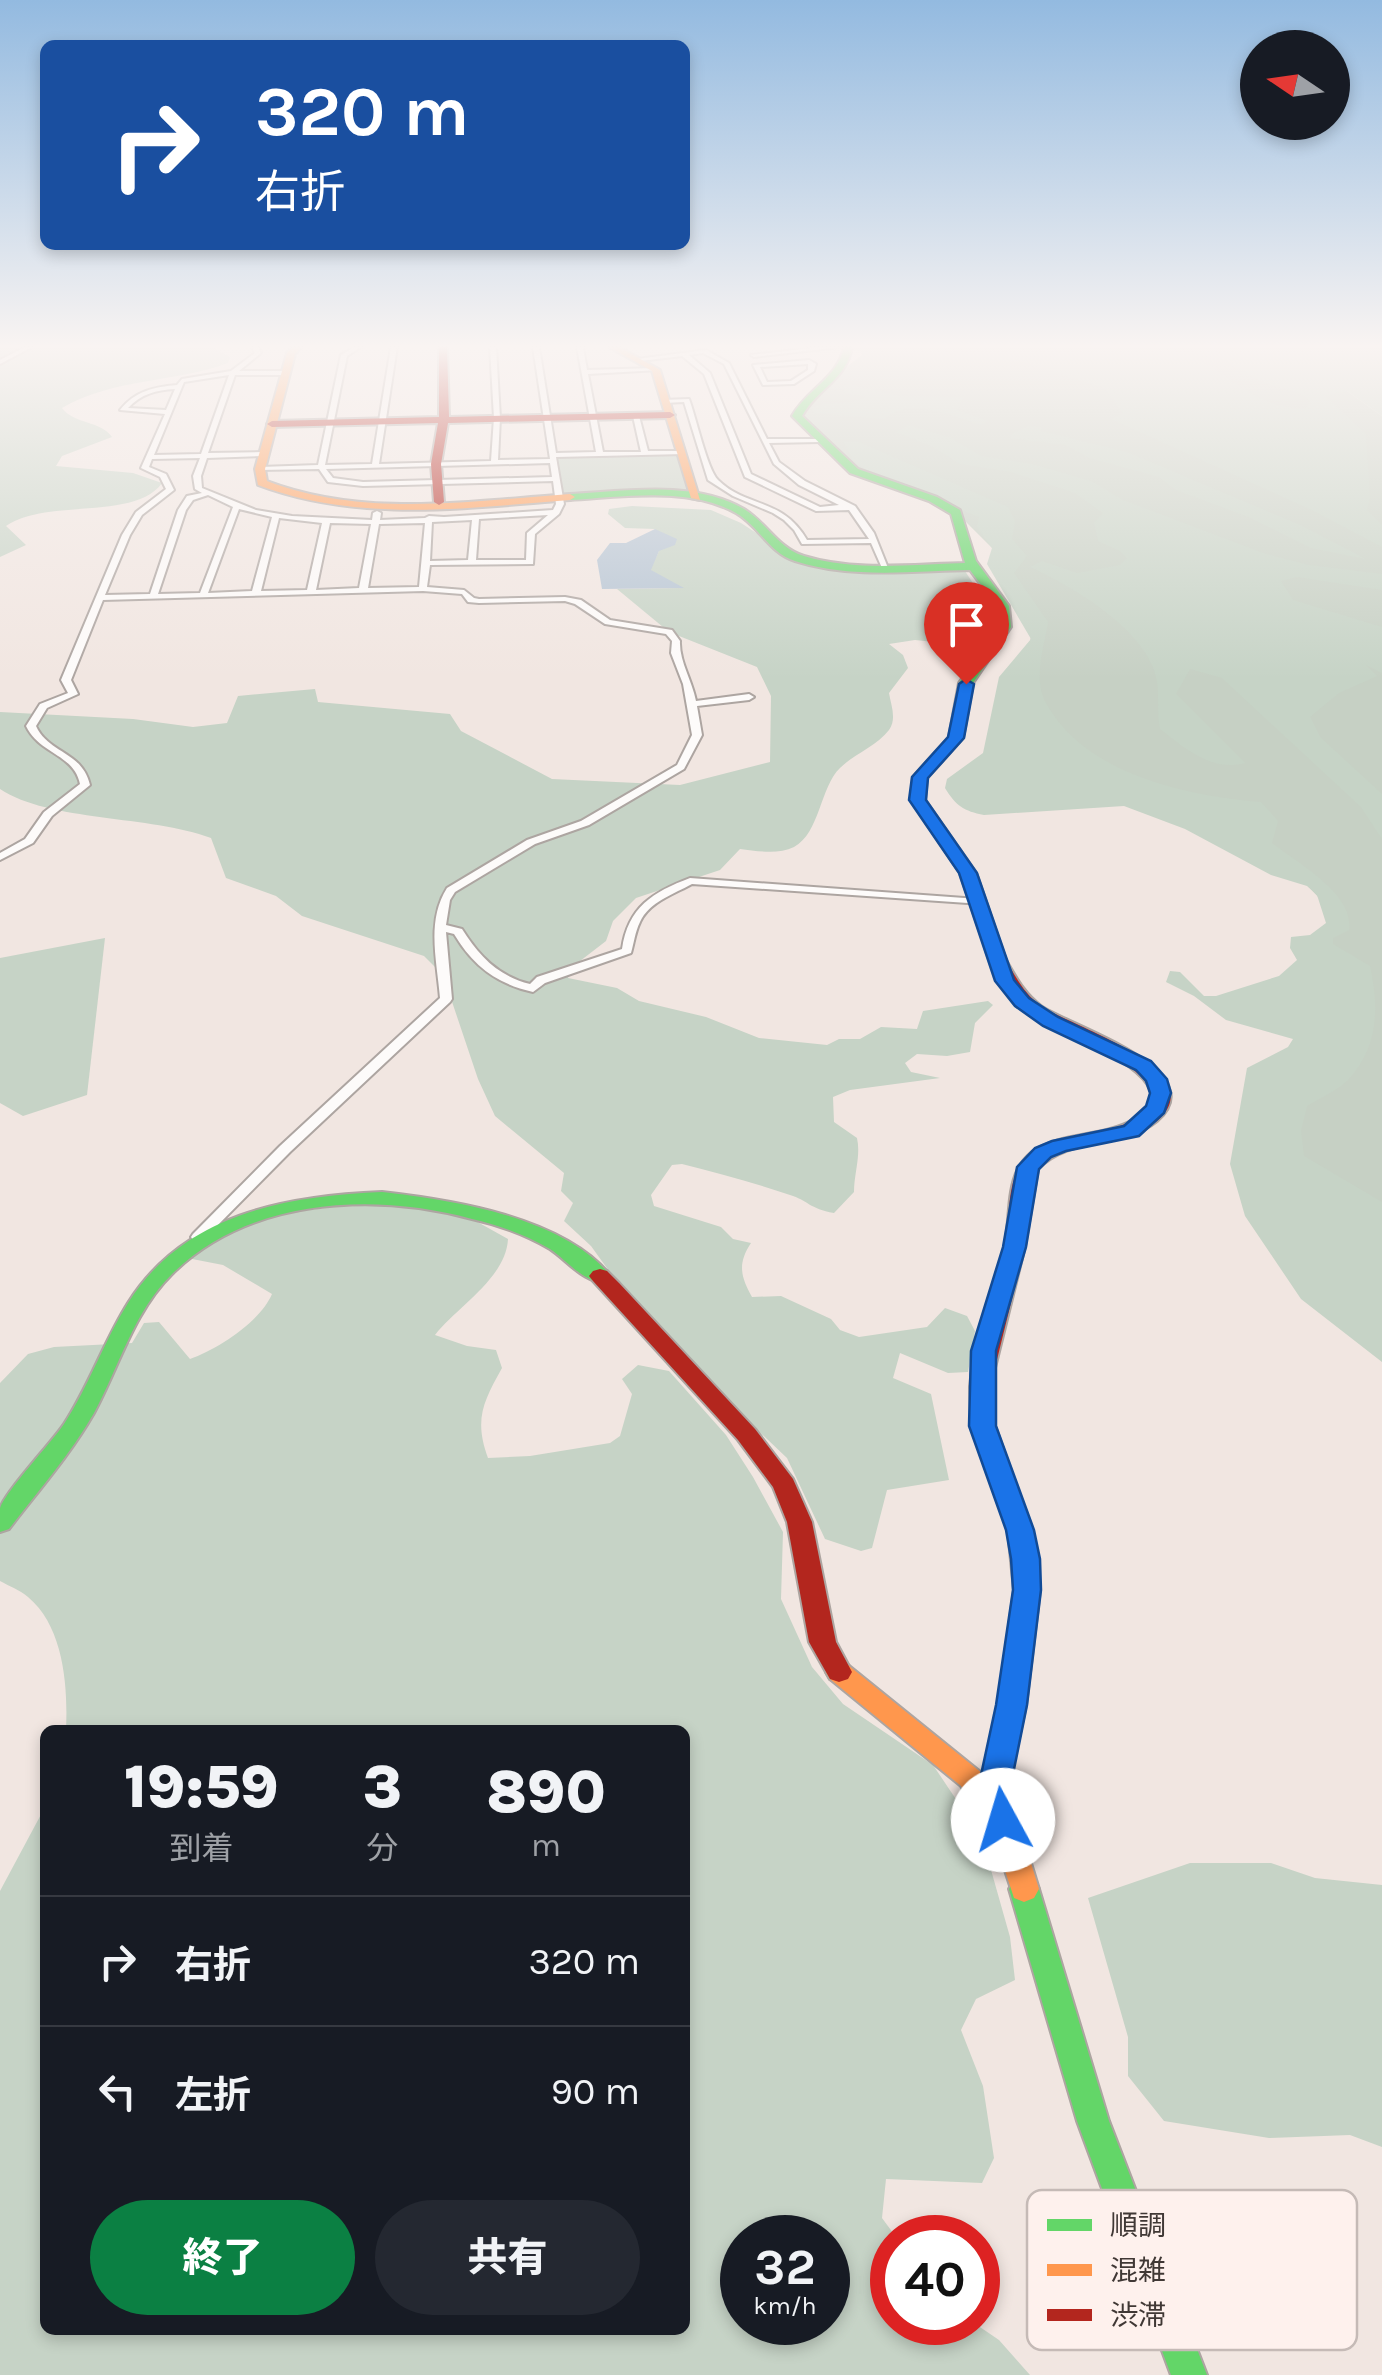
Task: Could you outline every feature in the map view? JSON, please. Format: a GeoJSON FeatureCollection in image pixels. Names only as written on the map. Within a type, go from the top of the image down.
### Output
{"type":"FeatureCollection","features":[{"type":"Feature","properties":{"kind":"street"},"geometry":{"type":"LineString","coordinates":[[0,857],[30,840],[48,814],[85,785],[84,772],[72,760],[42,744],[31,726],[44,706],[73,694],[66,680],[99,598],[139,514],[170,490],[163,483],[164,476],[145,468],[148,458]]}},
{"type":"Feature","properties":{"kind":"street"},"geometry":{"type":"LineString","coordinates":[[203,458],[197,476],[199,489],[237,506],[276,516],[327,519],[377,512],[436,491],[494,462],[552,458],[558,496],[531,534],[530,562],[426,563]]}},
{"type":"Feature","properties":{"kind":"street"},"geometry":{"type":"LineString","coordinates":[[221,458],[320,467],[375,466],[436,491],[476,516],[558,496]]}},
{"type":"Feature","properties":{"kind":"street"},"geometry":{"type":"LineString","coordinates":[[262,458],[262,483],[274,491],[377,512]]}},
{"type":"Feature","properties":{"kind":"street"},"geometry":{"type":"LineString","coordinates":[[320,467],[322,458]]}},
{"type":"Feature","properties":{"kind":"street"},"geometry":{"type":"LineString","coordinates":[[375,466],[377,458]]}},
{"type":"Feature","properties":{"kind":"street"},"geometry":{"type":"LineString","coordinates":[[424,589],[440,458]]}},
{"type":"Feature","properties":{"kind":"street"},"geometry":{"type":"LineString","coordinates":[[494,458],[494,462]]}},
{"type":"Feature","properties":{"kind":"street"},"geometry":{"type":"LineString","coordinates":[[684,458],[696,498]]}},
{"type":"Feature","properties":{"kind":"street"},"geometry":{"type":"LineString","coordinates":[[706,458],[712,478],[721,487],[776,509],[797,524],[806,542],[873,540]]}},
{"type":"Feature","properties":{"kind":"street"},"geometry":{"type":"LineString","coordinates":[[741,458],[748,475],[819,509],[848,506]]}},
{"type":"Feature","properties":{"kind":"street"},"geometry":{"type":"LineString","coordinates":[[774,458],[790,475],[848,506],[873,540],[885,566]]}},
{"type":"Feature","properties":{"kind":"street"},"geometry":{"type":"LineString","coordinates":[[840,458],[854,471],[956,512],[962,543],[1003,606],[1004,627],[998,642],[966,684],[956,738],[920,777],[916,790],[918,800],[968,873],[1005,981],[1022,1002],[1050,1021],[1144,1066],[1156,1079],[1160,1093],[1156,1108],[1132,1131],[1060,1146],[1043,1152],[1028,1167],[1014,1247],[984,1351],[982,1426],[1020,1530],[1027,1590],[1012,1705],[994,1789],[1094,2121],[1120,2190]]}},
{"type":"Feature","properties":{"kind":"street"},"geometry":{"type":"LineString","coordinates":[[320,467],[331,480],[436,491],[696,498],[743,512],[781,552],[793,557],[822,564],[974,566]]}},
{"type":"Feature","properties":{"kind":"street"},"geometry":{"type":"LineString","coordinates":[[152,596],[182,510],[190,498],[210,492]]}},
{"type":"Feature","properties":{"kind":"street"},"geometry":{"type":"LineString","coordinates":[[203,595],[237,506]]}},
{"type":"Feature","properties":{"kind":"street"},"geometry":{"type":"LineString","coordinates":[[363,591],[377,512]]}},
{"type":"Feature","properties":{"kind":"street"},"geometry":{"type":"LineString","coordinates":[[256,594],[276,516]]}},
{"type":"Feature","properties":{"kind":"street"},"geometry":{"type":"LineString","coordinates":[[472,562],[476,516]]}},
{"type":"Feature","properties":{"kind":"street"},"geometry":{"type":"LineString","coordinates":[[311,592],[327,519]]}},
{"type":"Feature","properties":{"kind":"street"},"geometry":{"type":"LineString","coordinates":[[0,1523],[71,1431],[160,1273],[285,1149],[446,1000],[443,900],[451,890],[530,842],[585,823],[681,767],[697,735],[692,704],[675,653],[676,640],[669,632],[608,622],[578,602],[565,599],[479,601],[470,600],[464,592],[424,589],[99,598]]}},
{"type":"Feature","properties":{"kind":"street"},"geometry":{"type":"LineString","coordinates":[[692,704],[749,697]]}},
{"type":"Feature","properties":{"kind":"street"},"geometry":{"type":"LineString","coordinates":[[442,928],[458,931],[470,954],[510,985],[533,988],[542,980],[627,951],[628,936],[650,899],[690,881],[978,902]]}},
{"type":"Feature","properties":{"kind":"street"},"geometry":{"type":"LineString","coordinates":[[183,1251],[232,1222],[261,1213],[360,1199],[465,1210],[556,1243],[595,1270],[760,1453],[790,1496],[806,1532],[813,1608],[820,1643],[832,1667],[972,1778],[1011,1851]]}},
{"type":"Feature","properties":{"kind":"street"},"geometry":{"type":"LineString","coordinates":[[1180,2350],[1189,2375]]}},
{"type":"Feature","properties":{"kind":"shaded area"},"geometry":{"type":"Polygon","coordinates":[[[552,458],[684,458],[696,498],[561,497],[552,458]]]}},
{"type":"Feature","properties":{"kind":"shaded area"},"geometry":{"type":"Polygon","coordinates":[[[838,458],[1382,458],[1382,1213],[1344,1205],[1287,1137],[1325,935],[1339,919],[1304,882],[1045,725],[1024,669],[1033,627],[1004,560],[954,510],[838,458]]]}},
{"type":"Feature","properties":{"kind":"green space"},"geometry":{"type":"Polygon","coordinates":[[[0,458],[61,458],[56,466],[133,473],[162,483],[149,495],[132,502],[23,518],[6,526],[26,545],[0,557],[0,458]]]}},
{"type":"Feature","properties":{"kind":"green space"},"geometry":{"type":"Polygon","coordinates":[[[895,458],[1008,507],[1015,521],[1012,539],[1027,556],[1014,573],[1048,622],[1040,685],[1047,705],[1065,729],[1087,749],[1142,778],[1202,794],[1261,802],[1278,821],[1272,843],[1322,881],[1343,904],[1349,930],[1333,938],[1333,944],[1370,966],[1374,1026],[1358,1067],[1344,1084],[1307,1106],[1301,1130],[1304,1156],[1382,1202],[1382,1362],[1301,1299],[1245,1216],[1230,1164],[1247,1068],[1288,1047],[1293,1039],[1226,1020],[1194,996],[1166,982],[1170,971],[1180,972],[1204,996],[1216,996],[1279,976],[1297,960],[1290,948],[1291,937],[1310,935],[1326,923],[1317,895],[1307,886],[1271,875],[1185,829],[1124,806],[984,815],[957,803],[945,788],[947,779],[983,753],[999,677],[1031,639],[987,564],[992,548],[977,527],[979,517],[871,474],[853,460],[895,458]]]}},
{"type":"Feature","properties":{"kind":"green space"},"geometry":{"type":"Polygon","coordinates":[[[950,458],[993,458],[1032,464],[1091,481],[1123,500],[1266,554],[1309,565],[1382,574],[1382,590],[1297,577],[1281,581],[1293,600],[1382,627],[1382,673],[1366,665],[1377,676],[1339,693],[1310,717],[1320,737],[1382,794],[1382,839],[1361,807],[1222,678],[1190,669],[1176,694],[1245,763],[1210,761],[1160,729],[1157,681],[1140,645],[1087,598],[1030,567],[1042,561],[1077,573],[1120,565],[1127,558],[1098,541],[1094,523],[1103,513],[1075,493],[1011,472],[960,464],[950,458]]]}},
{"type":"Feature","properties":{"kind":"green space"},"geometry":{"type":"Polygon","coordinates":[[[1089,458],[1141,458],[1300,525],[1366,559],[1311,548],[1251,518],[1176,490],[1159,477],[1089,458]]]}},
{"type":"Feature","properties":{"kind":"green space"},"geometry":{"type":"Polygon","coordinates":[[[1197,458],[1367,458],[1367,510],[1382,525],[1382,547],[1197,458]]]}},
{"type":"Feature","properties":{"kind":"green space"},"geometry":{"type":"Polygon","coordinates":[[[632,506],[711,510],[741,523],[793,557],[842,566],[965,571],[997,620],[963,645],[915,640],[889,644],[903,655],[908,668],[889,693],[891,726],[833,776],[803,840],[781,851],[740,849],[720,870],[636,898],[613,921],[606,941],[571,968],[568,978],[617,988],[639,1001],[706,1017],[759,1038],[827,1045],[839,1039],[860,1039],[881,1027],[917,1029],[923,1011],[988,1001],[993,1005],[975,1023],[970,1052],[947,1056],[917,1054],[905,1063],[911,1072],[940,1078],[850,1090],[833,1097],[834,1122],[857,1138],[858,1151],[854,1192],[834,1213],[796,1197],[682,1164],[672,1165],[651,1195],[654,1206],[721,1227],[733,1239],[751,1243],[742,1270],[752,1297],[781,1296],[859,1337],[927,1327],[945,1308],[967,1316],[975,1331],[968,1372],[948,1373],[900,1353],[893,1378],[931,1394],[949,1480],[887,1490],[872,1548],[861,1551],[825,1539],[787,1458],[710,1385],[617,1282],[591,1246],[564,1221],[573,1203],[561,1191],[564,1173],[495,1116],[478,1079],[443,975],[424,956],[302,916],[276,896],[226,878],[211,838],[159,825],[45,807],[0,789],[0,712],[133,719],[193,727],[227,723],[238,696],[315,689],[318,702],[450,714],[461,731],[552,779],[680,785],[770,762],[771,696],[757,667],[669,632],[617,589],[681,588],[650,570],[659,551],[655,529],[625,528],[608,514],[609,509],[632,506]]]}},
{"type":"Feature","properties":{"kind":"green space"},"geometry":{"type":"Polygon","coordinates":[[[105,938],[87,1095],[23,1116],[0,1103],[0,958],[105,938]]]}},
{"type":"Feature","properties":{"kind":"green space"},"geometry":{"type":"Polygon","coordinates":[[[387,1205],[465,1215],[508,1239],[505,1253],[490,1279],[435,1335],[467,1346],[496,1350],[502,1368],[481,1422],[488,1458],[530,1456],[610,1443],[620,1436],[632,1394],[622,1379],[638,1365],[669,1371],[726,1435],[783,1532],[781,1599],[812,1667],[843,1704],[933,1765],[982,1838],[1010,1937],[1015,1980],[976,1999],[961,2030],[983,2086],[994,2158],[982,2183],[886,2179],[882,2215],[870,2215],[870,2345],[1000,2345],[1000,2341],[1030,2375],[0,2375],[0,1891],[40,1816],[40,2335],[690,2335],[690,1725],[66,1725],[61,1659],[49,1624],[28,1597],[0,1581],[0,1383],[28,1354],[54,1347],[132,1343],[144,1323],[159,1322],[190,1359],[225,1341],[258,1315],[272,1294],[223,1265],[187,1258],[234,1230],[282,1215],[387,1205]]]}},
{"type":"Feature","properties":{"kind":"green space"},"geometry":{"type":"Polygon","coordinates":[[[1190,1863],[1271,1863],[1315,1878],[1382,1885],[1382,2147],[1350,2135],[1269,2138],[1164,2121],[1128,2076],[1128,2037],[1088,1898],[1190,1863]]]}},
{"type":"Feature","properties":{"kind":"water"},"geometry":{"type":"Polygon","coordinates":[[[655,529],[677,539],[675,545],[659,551],[651,570],[684,588],[602,589],[597,560],[610,543],[626,543],[655,529]]]}},
{"type":"Feature","properties":{"kind":"traffic: fast"},"geometry":{"type":"LineString","coordinates":[[840,458],[854,471],[933,499],[956,512],[970,561],[1003,606],[1005,627],[966,683],[956,738],[920,777],[918,800],[968,873],[998,961]]}},
{"type":"Feature","properties":{"kind":"traffic: fast"},"geometry":{"type":"LineString","coordinates":[[570,497],[656,493],[719,502],[746,515],[788,554],[818,564],[884,569],[973,566]]}},
{"type":"Feature","properties":{"kind":"traffic: fast"},"geometry":{"type":"LineString","coordinates":[[0,1523],[73,1428],[151,1285],[165,1269],[208,1236],[261,1213],[320,1201],[382,1198],[445,1205],[504,1221],[557,1244],[600,1276]]}},
{"type":"Feature","properties":{"kind":"traffic: fast"},"geometry":{"type":"LineString","coordinates":[[1024,1889],[1093,2121],[1119,2190]]}},
{"type":"Feature","properties":{"kind":"traffic: fast"},"geometry":{"type":"LineString","coordinates":[[1180,2350],[1189,2375]]}},
{"type":"Feature","properties":{"kind":"traffic: slow"},"geometry":{"type":"LineString","coordinates":[[263,458],[262,483],[296,496],[333,503],[372,507],[454,506],[570,497]]}},
{"type":"Feature","properties":{"kind":"traffic: slow"},"geometry":{"type":"LineString","coordinates":[[683,458],[696,498]]}},
{"type":"Feature","properties":{"kind":"traffic: slow"},"geometry":{"type":"LineString","coordinates":[[981,1387],[983,1426],[1020,1531],[1027,1590],[1012,1705],[994,1789],[1024,1889]]}},
{"type":"Feature","properties":{"kind":"traffic: slow"},"geometry":{"type":"LineString","coordinates":[[839,1672],[971,1778],[993,1817]]}},
{"type":"Feature","properties":{"kind":"traffic: jam"},"geometry":{"type":"LineString","coordinates":[[437,458],[439,502]]}},
{"type":"Feature","properties":{"kind":"traffic: jam"},"geometry":{"type":"LineString","coordinates":[[981,1387],[1015,1246],[1028,1168],[1040,1155],[1055,1148],[1138,1125],[1153,1114],[1160,1100],[1157,1082],[1145,1067],[1032,1007],[1012,988],[998,961]]}},
{"type":"Feature","properties":{"kind":"traffic: jam"},"geometry":{"type":"LineString","coordinates":[[600,1276],[746,1434],[784,1485],[800,1522],[823,1642],[839,1672]]}},
{"type":"Feature","properties":{"kind":"route"},"geometry":{"type":"LineString","coordinates":[[966,684],[956,738],[920,777],[918,800],[968,873],[1005,981],[1022,1002],[1050,1021],[1144,1066],[1156,1079],[1160,1093],[1156,1108],[1132,1131],[1060,1146],[1043,1152],[1028,1167],[1022,1184],[1021,1218],[984,1351],[982,1426],[1020,1530],[1026,1559],[1027,1590],[1012,1705],[994,1789],[1003,1820]]}}]}
